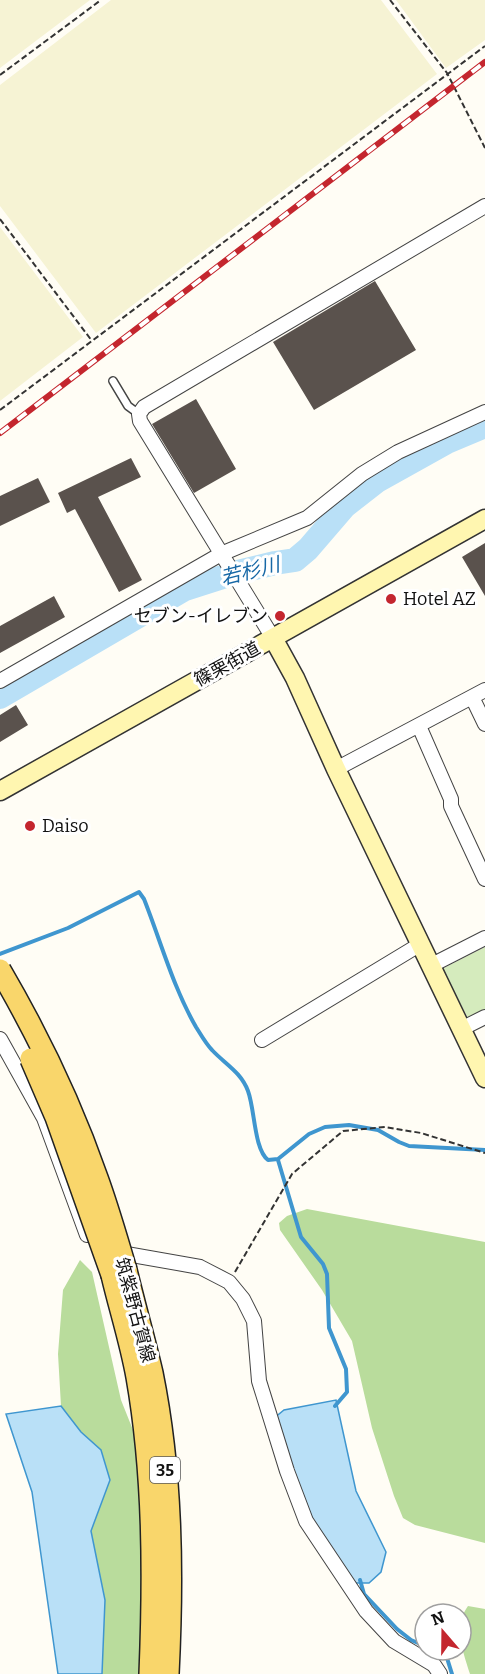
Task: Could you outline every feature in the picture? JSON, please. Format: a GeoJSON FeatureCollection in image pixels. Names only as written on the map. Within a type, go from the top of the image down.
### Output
{"type":"FeatureCollection","features":[{"type":"Feature","properties":{"kind":"main road","name":"篠栗街道"},"geometry":{"type":"LineString","coordinates":[[0,791],[485,519]]}},
{"type":"Feature","properties":{"kind":"main road"},"geometry":{"type":"LineString","coordinates":[[273,638],[296,678],[419,945],[485,1078]]}},
{"type":"Feature","properties":{"kind":"main road","name":"筑紫野古賀線"},"geometry":{"type":"LineString","coordinates":[[0,970],[38,1041],[71,1111],[97,1178],[119,1272],[146,1448],[153,1604],[150,1674]]}},
{"type":"Feature","properties":{"kind":"main road","name":"筑紫野古賀線"},"geometry":{"type":"LineString","coordinates":[[0,999],[26,1048],[56,1116],[119,1272],[152,1373],[170,1524],[172,1600],[168,1674]]}},
{"type":"Feature","properties":{"kind":"street"},"geometry":{"type":"LineString","coordinates":[[273,638],[140,421],[139,414],[144,407],[485,206]]}},
{"type":"Feature","properties":{"kind":"street"},"geometry":{"type":"LineString","coordinates":[[0,681],[221,554],[308,518],[362,474],[398,452],[485,412]]}},
{"type":"Feature","properties":{"kind":"street"},"geometry":{"type":"LineString","coordinates":[[336,769],[485,690]]}},
{"type":"Feature","properties":{"kind":"street"},"geometry":{"type":"LineString","coordinates":[[472,697],[485,724]]}},
{"type":"Feature","properties":{"kind":"street"},"geometry":{"type":"LineString","coordinates":[[419,726],[451,799],[451,806],[485,879]]}},
{"type":"Feature","properties":{"kind":"street"},"geometry":{"type":"LineString","coordinates":[[430,966],[485,938]]}},
{"type":"Feature","properties":{"kind":"street"},"geometry":{"type":"LineString","coordinates":[[262,1040],[419,945]]}},
{"type":"Feature","properties":{"kind":"street"},"geometry":{"type":"LineString","coordinates":[[461,1029],[485,1017]]}},
{"type":"Feature","properties":{"kind":"street"},"geometry":{"type":"LineString","coordinates":[[0,1039],[44,1118],[88,1237],[110,1251],[200,1267],[229,1282],[243,1299],[254,1321],[259,1381],[287,1472],[306,1521],[366,1611],[394,1641],[434,1665],[440,1674]]}},
{"type":"Feature","properties":{"kind":"lane"},"geometry":{"type":"LineString","coordinates":[[113,381],[128,406],[139,414]]}},
{"type":"Feature","properties":{"kind":"path"},"geometry":{"type":"LineString","coordinates":[[0,75],[101,0]]}},
{"type":"Feature","properties":{"kind":"path"},"geometry":{"type":"LineString","coordinates":[[390,0],[447,73],[485,148]]}},
{"type":"Feature","properties":{"kind":"path"},"geometry":{"type":"LineString","coordinates":[[0,410],[485,46]]}},
{"type":"Feature","properties":{"kind":"path"},"geometry":{"type":"LineString","coordinates":[[0,219],[92,341]]}},
{"type":"Feature","properties":{"kind":"path"},"geometry":{"type":"LineString","coordinates":[[229,1282],[292,1174],[343,1131],[385,1127],[421,1133],[485,1153]]}},
{"type":"Feature","properties":{"kind":"shaded area"},"geometry":{"type":"Polygon","coordinates":[[[0,0],[90,0],[0,68],[0,0]]]}},
{"type":"Feature","properties":{"kind":"shaded area"},"geometry":{"type":"Polygon","coordinates":[[[111,0],[381,0],[437,74],[96,333],[0,206],[0,85],[111,0]]]}},
{"type":"Feature","properties":{"kind":"shaded area"},"geometry":{"type":"Polygon","coordinates":[[[396,0],[485,0],[485,40],[446,68],[396,0]]]}},
{"type":"Feature","properties":{"kind":"shaded area"},"geometry":{"type":"Polygon","coordinates":[[[0,227],[83,337],[0,401],[0,227]]]}},
{"type":"Feature","properties":{"kind":"green space"},"geometry":{"type":"Polygon","coordinates":[[[485,947],[485,1012],[469,1020],[442,969],[485,947]]]}},
{"type":"Feature","properties":{"kind":"green space"},"geometry":{"type":"Polygon","coordinates":[[[307,1209],[485,1242],[485,1543],[415,1525],[403,1518],[372,1428],[352,1341],[322,1290],[280,1230],[279,1223],[287,1216],[307,1209]]]}},
{"type":"Feature","properties":{"kind":"green space"},"geometry":{"type":"Polygon","coordinates":[[[80,1260],[92,1272],[121,1400],[145,1460],[142,1674],[102,1674],[105,1600],[91,1531],[110,1480],[101,1450],[81,1432],[61,1406],[58,1354],[63,1290],[80,1260]]]}},
{"type":"Feature","properties":{"kind":"green space"},"geometry":{"type":"Polygon","coordinates":[[[473,1607],[485,1609],[485,1674],[470,1674],[466,1662],[473,1662],[473,1607]]]}},
{"type":"Feature","properties":{"kind":"water"},"geometry":{"type":"Polygon","coordinates":[[[336,1400],[356,1491],[386,1552],[381,1572],[369,1583],[355,1583],[315,1525],[273,1419],[284,1410],[336,1400]]]}},
{"type":"Feature","properties":{"kind":"water"},"geometry":{"type":"Polygon","coordinates":[[[61,1406],[81,1432],[101,1450],[110,1480],[91,1531],[105,1600],[102,1674],[58,1674],[32,1492],[6,1414],[61,1406]]]}},
{"type":"Feature","properties":{"kind":"building"},"geometry":{"type":"Polygon","coordinates":[[[375,281],[416,350],[314,410],[273,342],[375,281]]]}},
{"type":"Feature","properties":{"kind":"building"},"geometry":{"type":"Polygon","coordinates":[[[196,399],[236,469],[194,493],[152,424],[196,399]]]}},
{"type":"Feature","properties":{"kind":"building"},"geometry":{"type":"Polygon","coordinates":[[[131,458],[141,477],[98,497],[142,580],[119,592],[75,509],[67,513],[58,493],[131,458]]]}},
{"type":"Feature","properties":{"kind":"building"},"geometry":{"type":"Polygon","coordinates":[[[38,478],[50,502],[0,526],[0,496],[38,478]]]}},
{"type":"Feature","properties":{"kind":"building"},"geometry":{"type":"Polygon","coordinates":[[[485,543],[485,596],[462,557],[485,543]]]}},
{"type":"Feature","properties":{"kind":"building"},"geometry":{"type":"Polygon","coordinates":[[[54,596],[65,617],[0,653],[0,626],[54,596]]]}},
{"type":"Feature","properties":{"kind":"building"},"geometry":{"type":"Polygon","coordinates":[[[16,705],[28,725],[0,742],[0,715],[16,705]]]}},
{"type":"Feature","properties":{"kind":"waterway","name":"若杉川"},"geometry":{"type":"LineString","coordinates":[[0,697],[185,589],[238,572],[295,560],[308,549],[345,506],[377,481],[447,442],[485,426]]}},
{"type":"Feature","properties":{"kind":"waterway"},"geometry":{"type":"LineString","coordinates":[[0,954],[68,928],[139,892],[144,899],[168,964],[196,1027],[210,1048],[237,1073],[245,1084],[260,1147],[268,1160],[278,1159],[309,1134],[325,1127],[349,1125],[378,1130],[409,1146],[485,1150]]}},
{"type":"Feature","properties":{"kind":"waterway"},"geometry":{"type":"LineString","coordinates":[[278,1160],[301,1237],[323,1264],[327,1274],[329,1328],[346,1369],[347,1392],[335,1406]]}},
{"type":"Feature","properties":{"kind":"waterway"},"geometry":{"type":"LineString","coordinates":[[360,1580],[364,1594],[397,1629],[413,1641]]}},
{"type":"Feature","properties":{"kind":"waterway"},"geometry":{"type":"LineString","coordinates":[[448,1662],[452,1674]]}},
{"type":"Feature","properties":{"kind":"railway"},"geometry":{"type":"LineString","coordinates":[[0,433],[485,62]]}},
{"type":"Feature","properties":{"kind":"place","name":"Hotel AZ"},"geometry":{"type":"Point","coordinates":[391,599]}},
{"type":"Feature","properties":{"kind":"place","name":"セブン-イレブン"},"geometry":{"type":"Point","coordinates":[280,616]}},
{"type":"Feature","properties":{"kind":"place","name":"Daiso"},"geometry":{"type":"Point","coordinates":[30,826]}}]}
